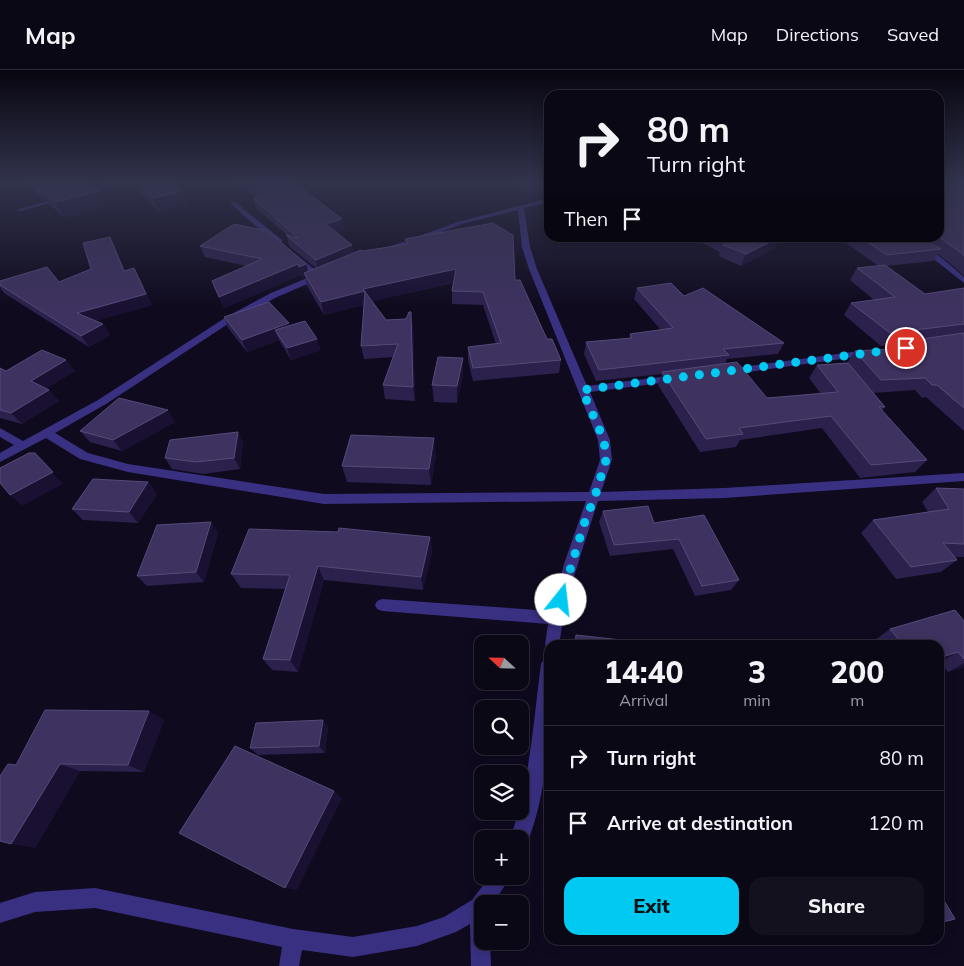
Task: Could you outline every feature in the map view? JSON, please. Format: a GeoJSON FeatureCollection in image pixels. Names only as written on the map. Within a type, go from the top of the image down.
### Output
{"type":"FeatureCollection","features":[{"type":"Feature","properties":{"kind":"street"},"geometry":{"type":"LineString","coordinates":[[258,225],[318,277]]}},
{"type":"Feature","properties":{"kind":"street"},"geometry":{"type":"LineString","coordinates":[[374,254],[455,225]]}},
{"type":"Feature","properties":{"kind":"street"},"geometry":{"type":"LineString","coordinates":[[524,225],[528,254],[604,440],[606,460],[584,524],[556,618],[553,640]]}},
{"type":"Feature","properties":{"kind":"street"},"geometry":{"type":"LineString","coordinates":[[909,242],[938,258],[964,281]]}},
{"type":"Feature","properties":{"kind":"street"},"geometry":{"type":"LineString","coordinates":[[0,458],[47,434],[102,402],[231,318],[274,296],[334,270]]}},
{"type":"Feature","properties":{"kind":"street"},"geometry":{"type":"LineString","coordinates":[[711,374],[878,352]]}},
{"type":"Feature","properties":{"kind":"street"},"geometry":{"type":"LineString","coordinates":[[582,390],[691,376]]}},
{"type":"Feature","properties":{"kind":"street"},"geometry":{"type":"LineString","coordinates":[[0,432],[23,446]]}},
{"type":"Feature","properties":{"kind":"street"},"geometry":{"type":"LineString","coordinates":[[47,434],[84,456],[128,468],[324,499],[724,493],[964,477]]}},
{"type":"Feature","properties":{"kind":"street"},"geometry":{"type":"LineString","coordinates":[[382,605],[556,618]]}},
{"type":"Feature","properties":{"kind":"street"},"geometry":{"type":"LineString","coordinates":[[523,830],[536,778],[544,708]]}},
{"type":"Feature","properties":{"kind":"street"},"geometry":{"type":"LineString","coordinates":[[0,913],[35,902],[95,898],[293,939],[353,947],[417,936],[449,925],[474,910]]}},
{"type":"Feature","properties":{"kind":"street"},"geometry":{"type":"LineString","coordinates":[[289,966],[293,939]]}},
{"type":"Feature","properties":{"kind":"street"},"geometry":{"type":"LineString","coordinates":[[480,950],[481,966]]}},
{"type":"Feature","properties":{"kind":"building"},"geometry":{"type":"Polygon","coordinates":[[[233,225],[238,225],[268,231],[306,264],[299,267],[298,264],[219,297],[212,281],[262,259],[200,246],[233,225]]]}},
{"type":"Feature","properties":{"kind":"building"},"geometry":{"type":"Polygon","coordinates":[[[283,225],[327,225],[352,245],[316,260],[286,235],[298,238],[283,225]]]}},
{"type":"Feature","properties":{"kind":"building"},"geometry":{"type":"Polygon","coordinates":[[[483,225],[496,225],[513,235],[515,280],[520,280],[547,339],[552,339],[561,360],[473,368],[468,347],[501,343],[483,292],[452,291],[456,269],[363,289],[365,291],[321,302],[304,273],[361,250],[408,244],[405,239],[483,225]]]}},
{"type":"Feature","properties":{"kind":"building"},"geometry":{"type":"Polygon","coordinates":[[[944,225],[964,225],[964,256],[944,241],[944,225]]]}},
{"type":"Feature","properties":{"kind":"building"},"geometry":{"type":"Polygon","coordinates":[[[110,237],[124,271],[134,268],[146,294],[77,313],[103,324],[81,336],[0,285],[0,281],[47,267],[59,282],[91,269],[83,243],[110,237]]]}},
{"type":"Feature","properties":{"kind":"building"},"geometry":{"type":"Polygon","coordinates":[[[728,242],[770,242],[746,254],[723,245],[728,242]]]}},
{"type":"Feature","properties":{"kind":"building"},"geometry":{"type":"Polygon","coordinates":[[[867,242],[928,242],[941,249],[887,255],[867,242]]]}},
{"type":"Feature","properties":{"kind":"building"},"geometry":{"type":"Polygon","coordinates":[[[885,265],[925,294],[964,288],[964,324],[890,333],[851,303],[895,297],[857,268],[885,265]]]}},
{"type":"Feature","properties":{"kind":"building"},"geometry":{"type":"Polygon","coordinates":[[[671,283],[684,296],[703,288],[784,343],[723,349],[729,355],[599,370],[586,342],[632,338],[630,334],[673,328],[637,288],[671,283]]]}},
{"type":"Feature","properties":{"kind":"building"},"geometry":{"type":"Polygon","coordinates":[[[365,292],[386,320],[406,319],[409,312],[411,312],[413,387],[383,385],[398,344],[361,346],[365,292]]]}},
{"type":"Feature","properties":{"kind":"building"},"geometry":{"type":"Polygon","coordinates":[[[269,302],[289,323],[242,340],[224,317],[269,302]]]}},
{"type":"Feature","properties":{"kind":"building"},"geometry":{"type":"Polygon","coordinates":[[[305,321],[317,339],[287,348],[275,330],[305,321]]]}},
{"type":"Feature","properties":{"kind":"building"},"geometry":{"type":"Polygon","coordinates":[[[964,333],[964,408],[937,385],[932,385],[925,378],[881,380],[855,351],[909,348],[900,342],[964,333]]]}},
{"type":"Feature","properties":{"kind":"building"},"geometry":{"type":"Polygon","coordinates":[[[42,350],[66,360],[31,381],[49,390],[11,413],[0,410],[0,368],[6,371],[42,350]]]}},
{"type":"Feature","properties":{"kind":"building"},"geometry":{"type":"Polygon","coordinates":[[[438,357],[463,358],[457,386],[432,385],[438,357]]]}},
{"type":"Feature","properties":{"kind":"building"},"geometry":{"type":"Polygon","coordinates":[[[737,362],[767,398],[838,392],[817,365],[848,363],[885,407],[879,407],[927,460],[871,465],[831,416],[739,428],[743,434],[706,439],[662,372],[737,362]]]}},
{"type":"Feature","properties":{"kind":"building"},"geometry":{"type":"Polygon","coordinates":[[[119,398],[168,410],[113,440],[80,431],[119,398]]]}},
{"type":"Feature","properties":{"kind":"building"},"geometry":{"type":"Polygon","coordinates":[[[238,432],[234,458],[196,462],[165,458],[170,440],[238,432]]]}},
{"type":"Feature","properties":{"kind":"building"},"geometry":{"type":"Polygon","coordinates":[[[351,435],[434,438],[429,469],[342,466],[351,435]]]}},
{"type":"Feature","properties":{"kind":"building"},"geometry":{"type":"Polygon","coordinates":[[[29,453],[35,453],[53,472],[10,495],[0,483],[0,468],[29,453]]]}},
{"type":"Feature","properties":{"kind":"building"},"geometry":{"type":"Polygon","coordinates":[[[93,479],[148,482],[129,512],[72,509],[93,479]]]}},
{"type":"Feature","properties":{"kind":"building"},"geometry":{"type":"Polygon","coordinates":[[[936,488],[964,489],[964,544],[943,543],[957,560],[911,567],[873,520],[949,509],[936,488]]]}},
{"type":"Feature","properties":{"kind":"building"},"geometry":{"type":"Polygon","coordinates":[[[648,506],[654,523],[704,515],[739,580],[702,586],[679,539],[614,545],[603,511],[648,506]]]}},
{"type":"Feature","properties":{"kind":"building"},"geometry":{"type":"Polygon","coordinates":[[[211,522],[196,572],[137,576],[157,525],[211,522]]]}},
{"type":"Feature","properties":{"kind":"building"},"geometry":{"type":"Polygon","coordinates":[[[339,528],[430,537],[421,577],[318,566],[290,660],[263,659],[290,575],[231,574],[249,529],[338,532],[339,528]]]}},
{"type":"Feature","properties":{"kind":"building"},"geometry":{"type":"Polygon","coordinates":[[[955,610],[964,621],[964,659],[958,652],[944,656],[944,640],[899,640],[890,629],[955,610]]]}},
{"type":"Feature","properties":{"kind":"building"},"geometry":{"type":"Polygon","coordinates":[[[576,635],[622,640],[576,640],[576,635]]]}},
{"type":"Feature","properties":{"kind":"building"},"geometry":{"type":"Polygon","coordinates":[[[45,710],[149,711],[128,765],[60,764],[11,844],[0,841],[0,776],[8,764],[16,765],[45,710]]]}},
{"type":"Feature","properties":{"kind":"building"},"geometry":{"type":"Polygon","coordinates":[[[323,720],[319,746],[250,748],[256,723],[323,720]]]}},
{"type":"Feature","properties":{"kind":"building"},"geometry":{"type":"Polygon","coordinates":[[[235,746],[334,791],[285,888],[179,833],[235,746]]]}},
{"type":"Feature","properties":{"kind":"building"},"geometry":{"type":"Polygon","coordinates":[[[944,900],[955,919],[944,922],[944,900]]]}},
{"type":"Feature","properties":{"kind":"route"},"geometry":{"type":"LineString","coordinates":[[561,600],[606,460],[604,440],[582,390],[906,348]]}}]}
